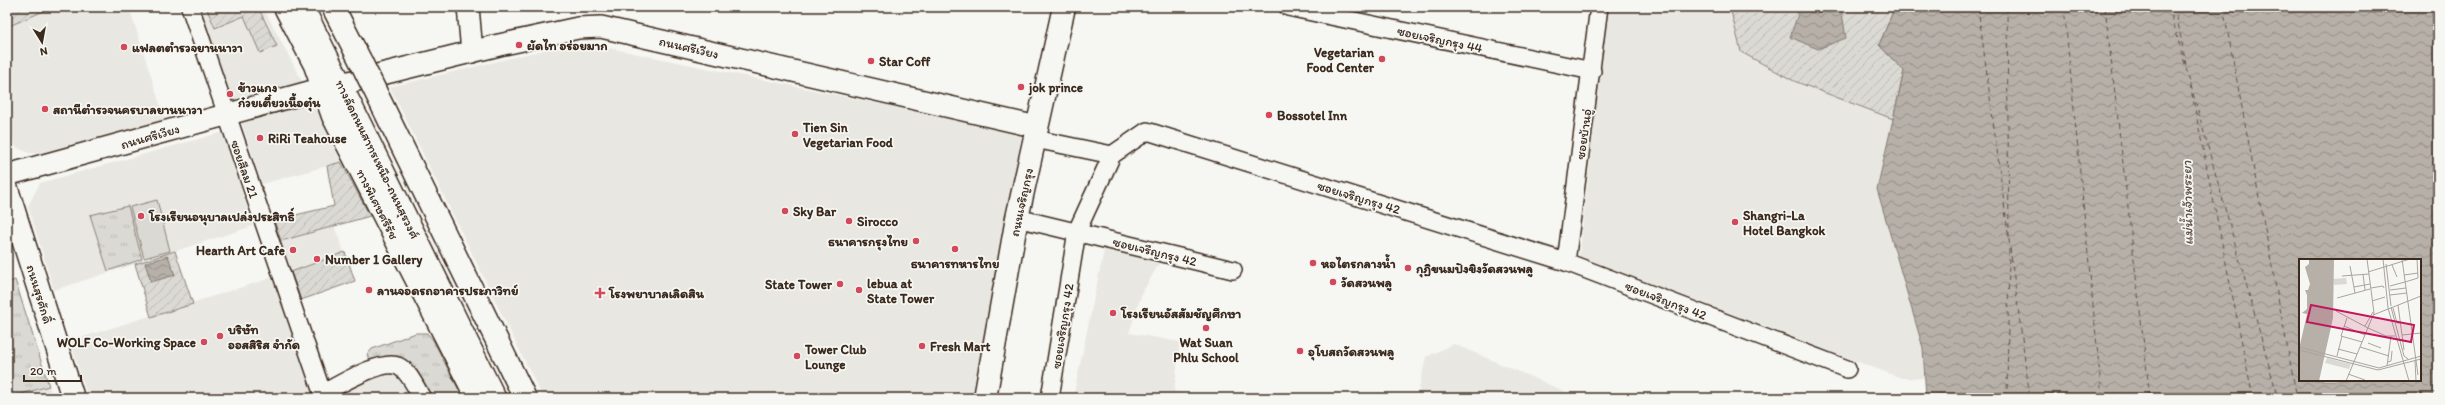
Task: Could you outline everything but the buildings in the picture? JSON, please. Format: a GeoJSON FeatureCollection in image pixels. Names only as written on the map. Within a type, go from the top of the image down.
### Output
{"type":"FeatureCollection","features":[{"type":"Feature","properties":{"kind":"main road","name":"ทางพิเศษศรีรัช"},"geometry":{"type":"LineString","coordinates":[[285,7],[315,66],[333,116],[477,398]]}},
{"type":"Feature","properties":{"kind":"main road"},"geometry":{"type":"LineString","coordinates":[[333,7],[525,398]]}},
{"type":"Feature","properties":{"kind":"main road","name":"ถนนเจริญกรุง"},"geometry":{"type":"LineString","coordinates":[[985,398],[1017,218],[1064,7]]}},
{"type":"Feature","properties":{"kind":"main road","name":"ถนนสุรศักดิ์"},"geometry":{"type":"LineString","coordinates":[[7,189],[72,398]]}},
{"type":"Feature","properties":{"kind":"street","name":"ซอยสีลม 21"},"geometry":{"type":"LineString","coordinates":[[190,7],[323,396]]}},
{"type":"Feature","properties":{"kind":"street","name":"ทางลัดถนนสาทรเหนือ-ถนนสุรวงศ์"},"geometry":{"type":"LineString","coordinates":[[274,7],[471,398]]}},
{"type":"Feature","properties":{"kind":"street","name":"ทางลัดถนนสาทรเหนือ-ถนนสุรวงศ์"},"geometry":{"type":"LineString","coordinates":[[303,7],[495,398]]}},
{"type":"Feature","properties":{"kind":"street"},"geometry":{"type":"LineString","coordinates":[[468,7],[472,52]]}},
{"type":"Feature","properties":{"kind":"street","name":"ซอยเจริญกรุง 44"},"geometry":{"type":"LineString","coordinates":[[1288,7],[1592,71]]}},
{"type":"Feature","properties":{"kind":"street","name":"ซอยบ้านอู่"},"geometry":{"type":"LineString","coordinates":[[1566,262],[1592,71],[1599,7]]}},
{"type":"Feature","properties":{"kind":"street","name":"ถนนศรีเวียง"},"geometry":{"type":"LineString","coordinates":[[341,84],[578,28],[601,27],[1036,133]]}},
{"type":"Feature","properties":{"kind":"street","name":"ถนนศรีเวียง"},"geometry":{"type":"LineString","coordinates":[[7,175],[316,90]]}},
{"type":"Feature","properties":{"kind":"street","name":"ซอยเจริญกรุง 42"},"geometry":{"type":"LineString","coordinates":[[1050,398],[1077,231],[1112,155],[1144,132],[1151,132],[1566,262],[1847,369]]}},
{"type":"Feature","properties":{"kind":"street"},"geometry":{"type":"LineString","coordinates":[[1036,133],[1112,155]]}},
{"type":"Feature","properties":{"kind":"street","name":"ซอยเจรืญกรุง 42"},"geometry":{"type":"LineString","coordinates":[[1017,218],[1077,231],[1233,270]]}},
{"type":"Feature","properties":{"kind":"street"},"geometry":{"type":"LineString","coordinates":[[323,396],[373,369],[386,365],[397,366],[407,374],[422,398]]}},
{"type":"Feature","properties":{"kind":"shaded area"},"geometry":{"type":"Polygon","coordinates":[[[53,7],[129,7],[165,120],[45,154],[29,153],[16,147],[7,120],[7,27],[53,7]]]}},
{"type":"Feature","properties":{"kind":"shaded area"},"geometry":{"type":"Polygon","coordinates":[[[196,7],[263,7],[305,87],[231,108],[196,7]]]}},
{"type":"Feature","properties":{"kind":"shaded area","name":"Shangri-La Hotel Bangkok"},"geometry":{"type":"Polygon","coordinates":[[[1608,7],[1892,7],[1879,45],[1904,71],[1877,189],[1923,348],[1924,378],[1901,378],[1579,256],[1608,7]]]}},
{"type":"Feature","properties":{"kind":"shaded area"},"geometry":{"type":"Polygon","coordinates":[[[584,43],[1022,133],[974,398],[543,398],[390,87],[548,49],[584,43]]]}},
{"type":"Feature","properties":{"kind":"shaded area"},"geometry":{"type":"Polygon","coordinates":[[[312,97],[341,162],[262,184],[240,118],[312,97]]]}},
{"type":"Feature","properties":{"kind":"shaded area","name":"โรงเรียนอนุบาลเปล่งประสิทธิ์"},"geometry":{"type":"Polygon","coordinates":[[[224,132],[253,226],[54,290],[28,206],[40,183],[224,132]]]}},
{"type":"Feature","properties":{"kind":"shaded area"},"geometry":{"type":"Polygon","coordinates":[[[334,226],[355,281],[301,300],[329,379],[329,394],[384,371],[397,375],[411,398],[88,398],[70,341],[291,272],[281,241],[334,226]]]}},
{"type":"Feature","properties":{"kind":"shaded area","name":"โรงเรียนอัสสัมชัญศึกษา"},"geometry":{"type":"Polygon","coordinates":[[[1106,241],[1164,255],[1142,293],[1129,333],[1180,342],[1174,391],[1200,398],[1073,398],[1106,241]]]}},
{"type":"Feature","properties":{"kind":"shaded area"},"geometry":{"type":"Polygon","coordinates":[[[1454,344],[1580,398],[1417,398],[1426,357],[1454,344]]]}},
{"type":"Feature","properties":{"kind":"shaded area"},"geometry":{"type":"Polygon","coordinates":[[[49,386],[53,398],[11,398],[49,386]]]}},
{"type":"Feature","properties":{"kind":"green space"},"geometry":{"type":"Polygon","coordinates":[[[7,7],[53,7],[7,27],[7,7]]]}},
{"type":"Feature","properties":{"kind":"green space"},"geometry":{"type":"Polygon","coordinates":[[[206,7],[258,7],[277,46],[260,53],[244,16],[215,28],[206,7]]]}},
{"type":"Feature","properties":{"kind":"green space"},"geometry":{"type":"Polygon","coordinates":[[[1730,7],[1892,7],[1892,14],[1879,45],[1904,71],[1893,119],[1794,81],[1741,52],[1730,7]]]}},
{"type":"Feature","properties":{"kind":"green space"},"geometry":{"type":"Polygon","coordinates":[[[341,162],[370,216],[281,241],[274,220],[334,206],[327,166],[341,162]]]}},
{"type":"Feature","properties":{"kind":"green space"},"geometry":{"type":"Polygon","coordinates":[[[157,200],[170,251],[144,258],[130,207],[157,200]]]}},
{"type":"Feature","properties":{"kind":"green space"},"geometry":{"type":"Polygon","coordinates":[[[128,206],[142,259],[108,271],[90,215],[128,206]]]}},
{"type":"Feature","properties":{"kind":"green space"},"geometry":{"type":"Polygon","coordinates":[[[175,251],[193,304],[151,317],[135,264],[175,251]]]}},
{"type":"Feature","properties":{"kind":"green space"},"geometry":{"type":"Polygon","coordinates":[[[345,252],[355,281],[301,300],[291,272],[345,252]]]}},
{"type":"Feature","properties":{"kind":"green space"},"geometry":{"type":"Polygon","coordinates":[[[15,280],[49,386],[7,398],[7,283],[15,280]]]}},
{"type":"Feature","properties":{"kind":"green space"},"geometry":{"type":"Polygon","coordinates":[[[416,333],[427,333],[433,340],[463,398],[435,398],[410,362],[387,358],[370,361],[367,355],[372,349],[416,333]]]}},
{"type":"Feature","properties":{"kind":"water"},"geometry":{"type":"Polygon","coordinates":[[[1795,7],[1841,7],[1846,38],[1818,49],[1790,37],[1798,14],[1795,7]]]}},
{"type":"Feature","properties":{"kind":"water","name":"แม่น้ำเจ้าพระยา"},"geometry":{"type":"Polygon","coordinates":[[[1892,7],[2438,7],[2438,398],[1926,398],[1923,348],[1877,189],[1904,71],[1879,45],[1892,14],[1892,7]]]}},
{"type":"Feature","properties":{"kind":"water"},"geometry":{"type":"Polygon","coordinates":[[[168,256],[175,275],[151,282],[145,263],[168,256]]]}},
{"type":"Feature","properties":{"kind":"ferry route"},"geometry":{"type":"LineString","coordinates":[[1978,7],[2030,398]]}},
{"type":"Feature","properties":{"kind":"ferry route"},"geometry":{"type":"LineString","coordinates":[[2007,7],[2009,237]]}},
{"type":"Feature","properties":{"kind":"ferry route"},"geometry":{"type":"LineString","coordinates":[[2064,7],[2102,398]]}},
{"type":"Feature","properties":{"kind":"ferry route"},"geometry":{"type":"LineString","coordinates":[[2105,7],[2150,398]]}},
{"type":"Feature","properties":{"kind":"ferry route"},"geometry":{"type":"LineString","coordinates":[[2169,7],[2278,398]]}},
{"type":"Feature","properties":{"kind":"ferry route"},"geometry":{"type":"LineString","coordinates":[[2175,7],[2186,65]]}},
{"type":"Feature","properties":{"kind":"ferry route"},"geometry":{"type":"LineString","coordinates":[[2223,7],[2297,398]]}},
{"type":"Feature","properties":{"kind":"ferry route"},"geometry":{"type":"LineString","coordinates":[[2190,84],[2253,398]]}},
{"type":"Feature","properties":{"kind":"ferry route"},"geometry":{"type":"LineString","coordinates":[[2007,398],[2009,249]]}},
{"type":"Feature","properties":{"kind":"place","name":"ผัดไท อร่อยมาก"},"geometry":{"type":"Point","coordinates":[519,45]}},
{"type":"Feature","properties":{"kind":"place","name":"แฟลตตำรวจยานนาวา"},"geometry":{"type":"Point","coordinates":[124,47]}},
{"type":"Feature","properties":{"kind":"place","name":"Vegetarian Food Center"},"geometry":{"type":"Point","coordinates":[1382,59]}},
{"type":"Feature","properties":{"kind":"place","name":"Star Coff"},"geometry":{"type":"Point","coordinates":[871,61]}},
{"type":"Feature","properties":{"kind":"place","name":"jok prince"},"geometry":{"type":"Point","coordinates":[1021,87]}},
{"type":"Feature","properties":{"kind":"place","name":"ข้าวแกง ก๋วยเตี๋ยวเนื้อตุ๋น"},"geometry":{"type":"Point","coordinates":[230,94]}},
{"type":"Feature","properties":{"kind":"place","name":"สถานีตำรวจนครบาลยานนาวา"},"geometry":{"type":"Point","coordinates":[45,109]}},
{"type":"Feature","properties":{"kind":"place","name":"Bossotel Inn"},"geometry":{"type":"Point","coordinates":[1269,115]}},
{"type":"Feature","properties":{"kind":"place","name":"Tien Sin Vegetarian Food"},"geometry":{"type":"Point","coordinates":[795,134]}},
{"type":"Feature","properties":{"kind":"place","name":"RiRi Teahouse"},"geometry":{"type":"Point","coordinates":[260,138]}},
{"type":"Feature","properties":{"kind":"place","name":"Sky Bar"},"geometry":{"type":"Point","coordinates":[785,211]}},
{"type":"Feature","properties":{"kind":"place","name":"โรงเรียนอนุบาลเปล่งประสิทธิ์"},"geometry":{"type":"Point","coordinates":[141,216]}},
{"type":"Feature","properties":{"kind":"place","name":"Sirocco"},"geometry":{"type":"Point","coordinates":[849,221]}},
{"type":"Feature","properties":{"kind":"place","name":"Shangri-La Hotel Bangkok"},"geometry":{"type":"Point","coordinates":[1735,222]}},
{"type":"Feature","properties":{"kind":"place","name":"ธนาคารกรุงไทย"},"geometry":{"type":"Point","coordinates":[916,241]}},
{"type":"Feature","properties":{"kind":"place","name":"ธนาคารทหารไทย"},"geometry":{"type":"Point","coordinates":[955,249]}},
{"type":"Feature","properties":{"kind":"place","name":"Hearth Art Cafe"},"geometry":{"type":"Point","coordinates":[293,250]}},
{"type":"Feature","properties":{"kind":"place","name":"Number 1 Gallery"},"geometry":{"type":"Point","coordinates":[317,259]}},
{"type":"Feature","properties":{"kind":"place","name":"หอไตรกลางน้ำ"},"geometry":{"type":"Point","coordinates":[1313,263]}},
{"type":"Feature","properties":{"kind":"place","name":"กุฏิขนมปังขิงวัดสวนพลู"},"geometry":{"type":"Point","coordinates":[1408,268]}},
{"type":"Feature","properties":{"kind":"place","name":"วัดสวนพลู"},"geometry":{"type":"Point","coordinates":[1333,282]}},
{"type":"Feature","properties":{"kind":"place","name":"State Tower"},"geometry":{"type":"Point","coordinates":[840,284]}},
{"type":"Feature","properties":{"kind":"place","name":"ลานจอดรถอาคารประภาวิทย์"},"geometry":{"type":"Point","coordinates":[369,290]}},
{"type":"Feature","properties":{"kind":"place","name":"lebua at State Tower"},"geometry":{"type":"Point","coordinates":[859,290]}},
{"type":"Feature","properties":{"kind":"place","name":"โรงพยาบาลเลิดสิน"},"geometry":{"type":"Point","coordinates":[600,293]}},
{"type":"Feature","properties":{"kind":"place","name":"โรงเรียนอัสสัมชัญศึกษา"},"geometry":{"type":"Point","coordinates":[1113,313]}},
{"type":"Feature","properties":{"kind":"place","name":"Wat Suan Phlu School"},"geometry":{"type":"Point","coordinates":[1206,328]}},
{"type":"Feature","properties":{"kind":"place","name":"บริษัท ออสสิริส จำกัด"},"geometry":{"type":"Point","coordinates":[220,336]}},
{"type":"Feature","properties":{"kind":"place","name":"WOLF Co-Working Space"},"geometry":{"type":"Point","coordinates":[204,342]}},
{"type":"Feature","properties":{"kind":"place","name":"Fresh Mart"},"geometry":{"type":"Point","coordinates":[922,346]}},
{"type":"Feature","properties":{"kind":"place","name":"อุโบสถวัดสวนพลู"},"geometry":{"type":"Point","coordinates":[1300,351]}},
{"type":"Feature","properties":{"kind":"place","name":"Tower Club Lounge"},"geometry":{"type":"Point","coordinates":[797,356]}}]}
